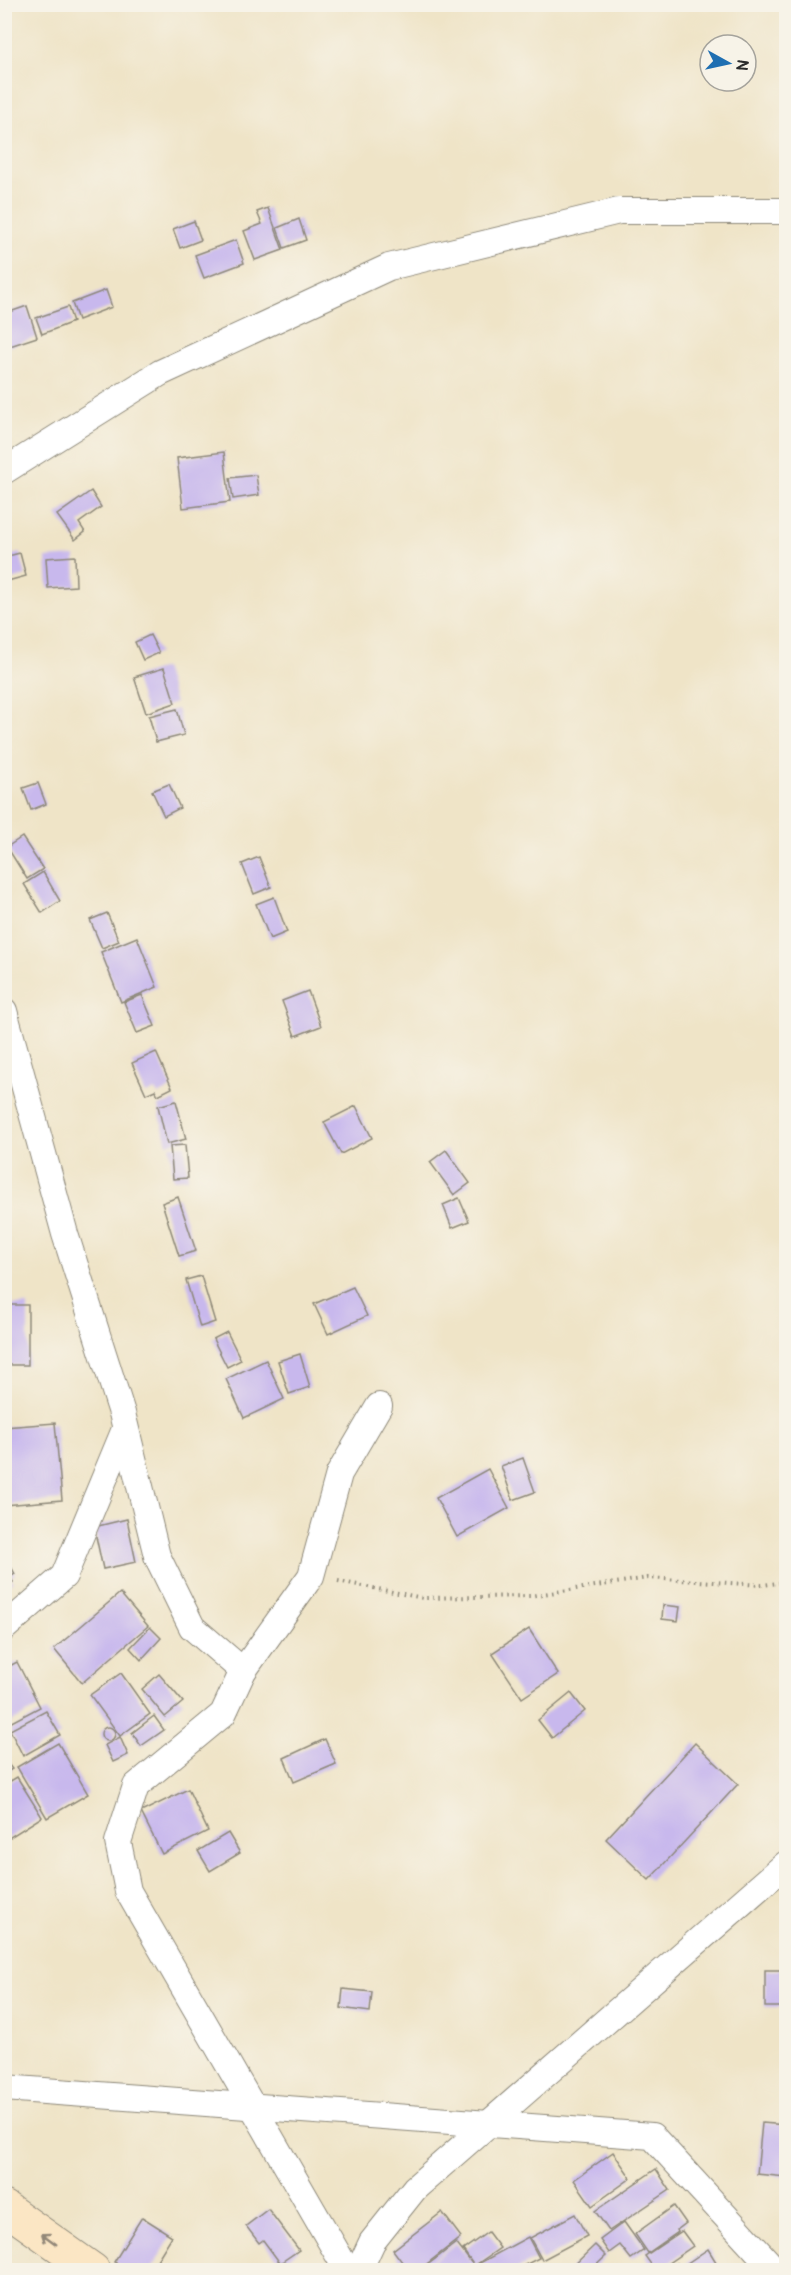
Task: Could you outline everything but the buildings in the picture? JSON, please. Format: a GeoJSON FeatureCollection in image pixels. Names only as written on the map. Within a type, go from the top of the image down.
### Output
{"type":"FeatureCollection","features":[{"type":"Feature","properties":{"kind":"main road"},"geometry":{"type":"LineString","coordinates":[[4,2207],[93,2271]]}},
{"type":"Feature","properties":{"kind":"street"},"geometry":{"type":"LineString","coordinates":[[4,471],[160,373],[389,267],[619,211],[786,211]]}},
{"type":"Feature","properties":{"kind":"street"},"geometry":{"type":"LineString","coordinates":[[4,1011],[65,1234],[125,1429],[157,1556],[192,1627],[243,1671]]}},
{"type":"Feature","properties":{"kind":"street"},"geometry":{"type":"LineString","coordinates":[[347,2271],[128,1891],[118,1842],[136,1786],[223,1714],[243,1671],[311,1576],[339,1474],[380,1406]]}},
{"type":"Feature","properties":{"kind":"street"},"geometry":{"type":"LineString","coordinates":[[4,1628],[64,1576],[125,1429]]}},
{"type":"Feature","properties":{"kind":"street"},"geometry":{"type":"LineString","coordinates":[[359,2271],[372,2242],[415,2188],[786,1864]]}},
{"type":"Feature","properties":{"kind":"street"},"geometry":{"type":"LineString","coordinates":[[4,2088],[652,2136],[775,2271]]}},
{"type":"Feature","properties":{"kind":"path"},"geometry":{"type":"LineString","coordinates":[[311,1576],[423,1598],[530,1596],[648,1578],[762,1585],[786,1582]]}}]}
